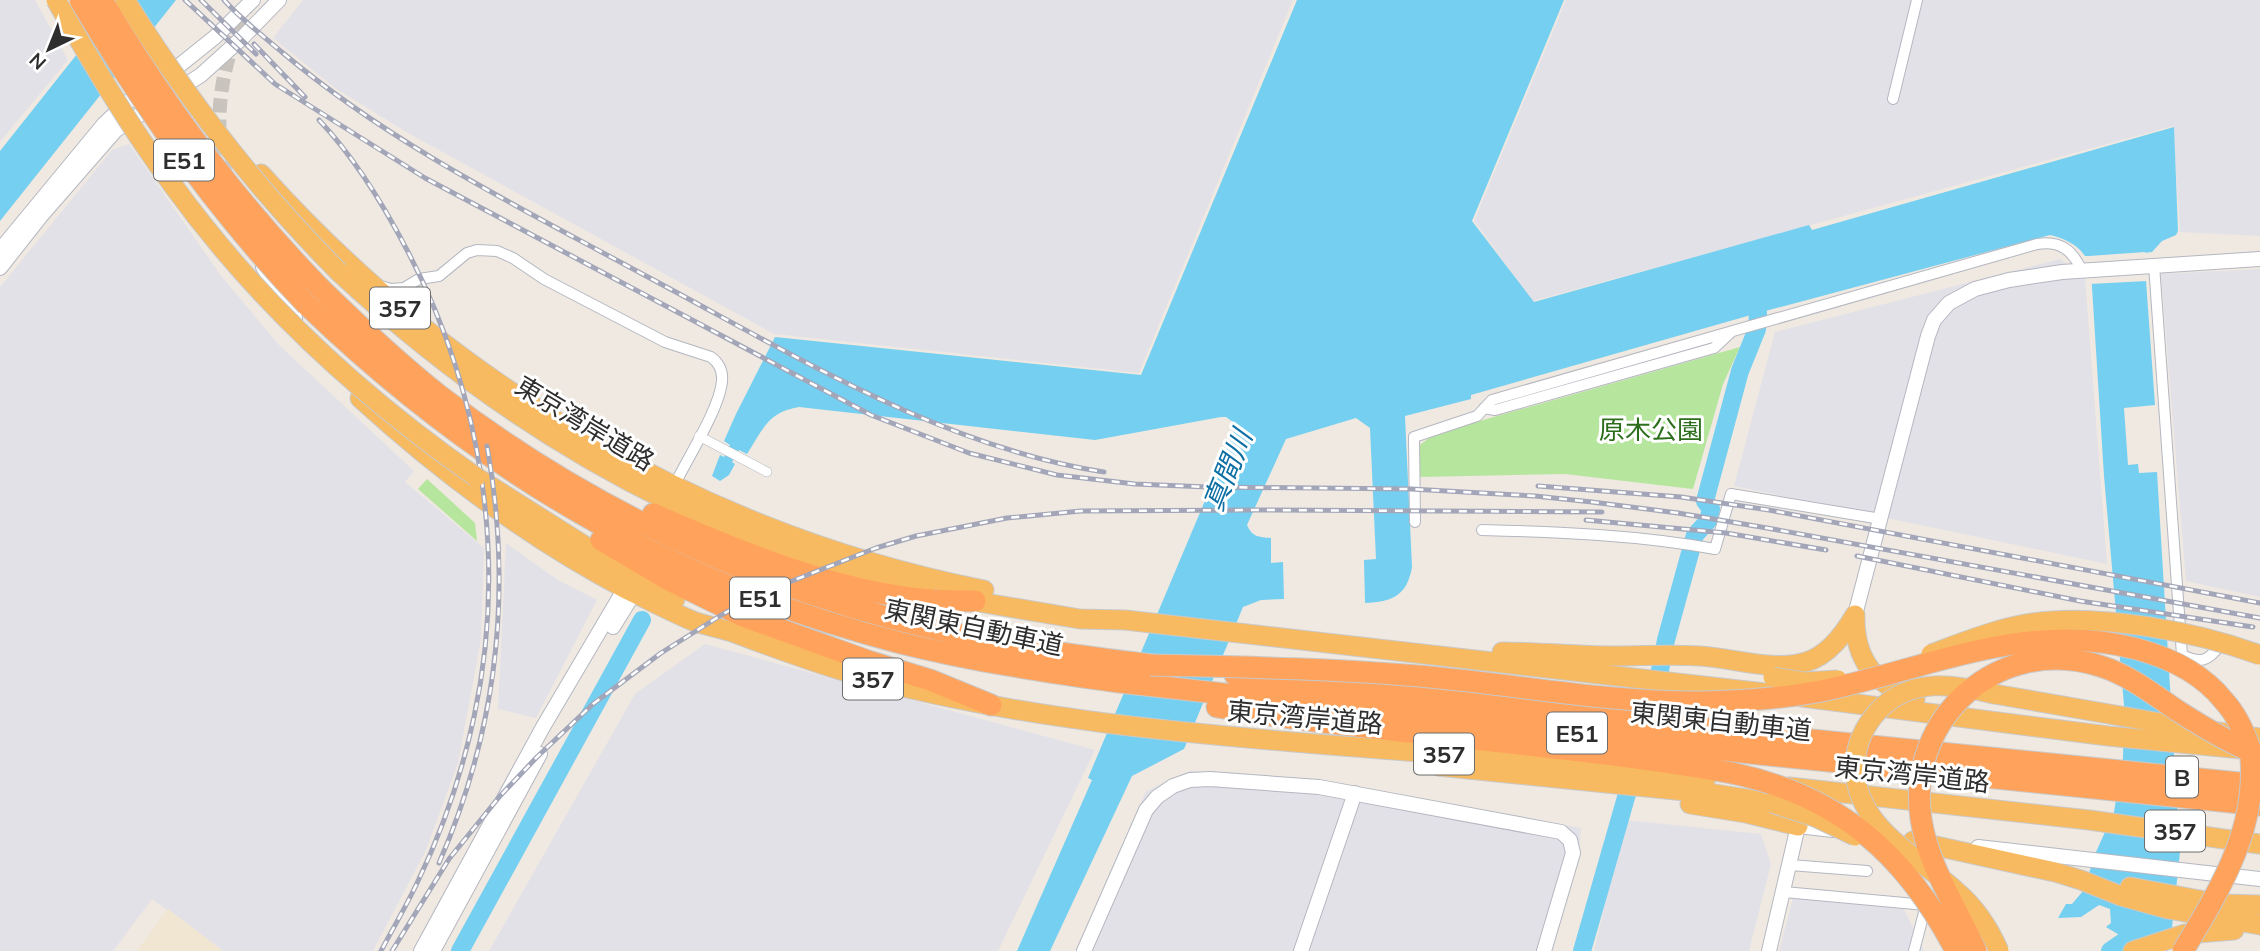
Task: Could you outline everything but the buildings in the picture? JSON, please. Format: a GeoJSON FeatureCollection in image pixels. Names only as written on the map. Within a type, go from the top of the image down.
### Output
{"type":"FeatureCollection","features":[{"type":"Feature","properties":{"kind":"highway","name":"東京湾岸道路"},"geometry":{"type":"LineString","coordinates":[[57,0],[149,152],[189,207],[290,323],[358,386],[414,432],[476,477],[612,563],[731,631]]}},
{"type":"Feature","properties":{"kind":"highway","name":"東京湾岸道路"},"geometry":{"type":"LineString","coordinates":[[65,0],[78,10],[114,84],[131,110],[240,265],[295,332],[337,376],[407,441],[476,496],[547,544],[695,622],[731,631],[782,651],[861,676],[1020,710],[1215,736],[1672,789],[2089,820],[2260,844]]}},
{"type":"Feature","properties":{"kind":"highway","name":"東関東自動車道"},"geometry":{"type":"LineString","coordinates":[[102,0],[192,138],[274,240],[388,352],[440,395],[552,498],[681,565],[762,599],[834,624],[903,643],[1059,663],[1207,692],[1732,751],[2102,778]]}},
{"type":"Feature","properties":{"kind":"highway","name":"東京湾岸道路"},"geometry":{"type":"LineString","coordinates":[[124,0],[180,78],[282,196],[372,283],[435,337],[506,389],[573,432],[674,486],[766,526],[875,563],[1067,611]]}},
{"type":"Feature","properties":{"kind":"highway","name":"東京湾岸道路"},"geometry":{"type":"LineString","coordinates":[[124,0],[194,103],[274,204],[313,246],[370,300],[451,368],[519,417],[638,487],[702,518],[790,553],[847,572],[975,601],[1392,651],[1701,669],[2108,736],[2260,753]]}},
{"type":"Feature","properties":{"kind":"highway","name":"東関東自動車道"},"geometry":{"type":"LineString","coordinates":[[78,10],[176,150],[260,255],[307,305],[374,367],[429,412],[497,450],[551,472],[624,515],[669,537],[729,564],[805,593],[1059,663],[1150,665],[1763,735],[2102,778]]}},
{"type":"Feature","properties":{"kind":"highway"},"geometry":{"type":"LineString","coordinates":[[497,450],[516,481],[564,517],[699,596],[761,623],[930,680],[991,705]]}},
{"type":"Feature","properties":{"kind":"highway"},"geometry":{"type":"LineString","coordinates":[[551,472],[726,544],[797,570],[850,585],[920,599],[975,601]]}},
{"type":"Feature","properties":{"kind":"highway"},"geometry":{"type":"LineString","coordinates":[[1701,669],[1807,662],[1827,651],[1845,632],[1855,615]]}},
{"type":"Feature","properties":{"kind":"highway"},"geometry":{"type":"LineString","coordinates":[[1855,615],[1857,640],[1867,665],[1882,683],[1898,693],[1914,699],[2016,715],[2108,736]]}},
{"type":"Feature","properties":{"kind":"highway"},"geometry":{"type":"LineString","coordinates":[[1392,651],[1614,656],[1804,682],[1824,682],[1860,677],[1899,666],[1992,632],[2032,623],[2085,620],[2141,627],[2206,640],[2260,655]]}},
{"type":"Feature","properties":{"kind":"highway"},"geometry":{"type":"LineString","coordinates":[[2141,627],[2203,642],[2260,664]]}},
{"type":"Feature","properties":{"kind":"highway"},"geometry":{"type":"LineString","coordinates":[[1150,665],[1335,670],[1648,700],[1704,702],[1775,698],[1836,688],[1997,646],[2041,639],[2087,640],[2149,652],[2196,674],[2224,699],[2245,734],[2253,757],[2256,780],[2255,816],[2248,840],[2233,871],[2183,951]]}},
{"type":"Feature","properties":{"kind":"highway"},"geometry":{"type":"LineString","coordinates":[[1976,951],[1931,853],[1922,821],[1919,795],[1922,767],[1931,741],[1951,708],[1977,684],[2002,670],[2029,661],[2079,660],[2132,680],[2225,740],[2260,753]]}},
{"type":"Feature","properties":{"kind":"highway"},"geometry":{"type":"LineString","coordinates":[[1059,663],[1102,686],[1153,696],[1389,730],[1672,762],[1774,783],[1823,804],[1848,820],[1880,847],[1920,892],[1956,951]]}},
{"type":"Feature","properties":{"kind":"highway"},"geometry":{"type":"LineString","coordinates":[[1997,951],[1987,928],[1969,904],[1881,830],[1864,805],[1856,783],[1856,752],[1865,728],[1884,705],[1906,691],[1943,685],[2260,738]]}},
{"type":"Feature","properties":{"kind":"highway"},"geometry":{"type":"LineString","coordinates":[[1215,736],[1497,774],[1586,791],[1672,789],[1772,803],[1830,823],[1873,846],[1961,910],[1997,951]]}},
{"type":"Feature","properties":{"kind":"highway","name":"B"},"geometry":{"type":"LineString","coordinates":[[2102,778],[2260,785]]}},
{"type":"Feature","properties":{"kind":"highway","name":"B"},"geometry":{"type":"LineString","coordinates":[[2102,778],[2260,805]]}},
{"type":"Feature","properties":{"kind":"highway"},"geometry":{"type":"LineString","coordinates":[[1672,789],[1746,813],[1798,826]]}},
{"type":"Feature","properties":{"kind":"highway"},"geometry":{"type":"LineString","coordinates":[[1913,841],[2081,880],[2221,904],[2260,905]]}},
{"type":"Feature","properties":{"kind":"highway"},"geometry":{"type":"LineString","coordinates":[[2081,880],[2121,896],[2168,909],[2260,925]]}},
{"type":"Feature","properties":{"kind":"highway"},"geometry":{"type":"LineString","coordinates":[[2133,951],[2169,938],[2201,932],[2260,931]]}},
{"type":"Feature","properties":{"kind":"street"},"geometry":{"type":"LineString","coordinates":[[180,78],[215,37],[253,0]]}},
{"type":"Feature","properties":{"kind":"street"},"geometry":{"type":"LineString","coordinates":[[0,250],[112,115],[131,110],[180,78],[225,54],[279,0]]}},
{"type":"Feature","properties":{"kind":"street"},"geometry":{"type":"LineString","coordinates":[[1893,99],[1917,0]]}},
{"type":"Feature","properties":{"kind":"street"},"geometry":{"type":"LineString","coordinates":[[0,268],[131,110]]}},
{"type":"Feature","properties":{"kind":"street"},"geometry":{"type":"LineString","coordinates":[[226,175],[262,266],[316,350],[337,376]]}},
{"type":"Feature","properties":{"kind":"street"},"geometry":{"type":"LineString","coordinates":[[1415,522],[1414,437],[1477,416],[1484,408],[1495,410],[1714,348],[1732,331],[2043,243],[2069,250],[2086,270]]}},
{"type":"Feature","properties":{"kind":"street"},"geometry":{"type":"LineString","coordinates":[[372,283],[391,289],[404,288],[419,279],[439,276],[460,258],[477,250],[487,249],[507,255],[544,279],[665,342],[711,357],[722,373],[721,387],[674,486]]}},
{"type":"Feature","properties":{"kind":"street"},"geometry":{"type":"LineString","coordinates":[[1855,615],[1928,336],[1940,311],[1959,296],[1975,289],[2036,275],[2260,259]]}},
{"type":"Feature","properties":{"kind":"street"},"geometry":{"type":"LineString","coordinates":[[2150,265],[2182,654],[2194,660],[2206,660],[2224,642],[2232,639],[2260,645]]}},
{"type":"Feature","properties":{"kind":"street"},"geometry":{"type":"LineString","coordinates":[[699,436],[767,472]]}},
{"type":"Feature","properties":{"kind":"street"},"geometry":{"type":"LineString","coordinates":[[1482,530],[1573,532],[1670,540],[1715,549],[1731,494],[1881,519]]}},
{"type":"Feature","properties":{"kind":"street"},"geometry":{"type":"LineString","coordinates":[[421,951],[547,729],[630,590]]}},
{"type":"Feature","properties":{"kind":"street"},"geometry":{"type":"LineString","coordinates":[[1084,951],[1141,818],[1157,797],[1173,786],[1190,780],[1210,779],[1320,787],[1556,829],[1570,840],[1573,853],[1544,951]]}},
{"type":"Feature","properties":{"kind":"street"},"geometry":{"type":"LineString","coordinates":[[1301,951],[1355,793]]}},
{"type":"Feature","properties":{"kind":"street"},"geometry":{"type":"LineString","coordinates":[[433,951],[499,817]]}},
{"type":"Feature","properties":{"kind":"street"},"geometry":{"type":"LineString","coordinates":[[1769,951],[1798,826],[2257,878]]}},
{"type":"Feature","properties":{"kind":"street"},"geometry":{"type":"LineString","coordinates":[[1790,865],[1867,871]]}},
{"type":"Feature","properties":{"kind":"street"},"geometry":{"type":"LineString","coordinates":[[1784,892],[1926,905],[1914,951]]}},
{"type":"Feature","properties":{"kind":"shaded area"},"geometry":{"type":"Polygon","coordinates":[[[0,0],[35,0],[68,60],[0,142],[0,0]]]}},
{"type":"Feature","properties":{"kind":"shaded area"},"geometry":{"type":"Polygon","coordinates":[[[303,0],[1293,0],[1139,373],[774,334],[408,133],[335,88],[273,38],[303,0]]]}},
{"type":"Feature","properties":{"kind":"shaded area"},"geometry":{"type":"Polygon","coordinates":[[[1566,0],[2260,0],[2260,236],[2180,232],[2173,126],[1533,301],[1474,221],[1566,0]]]}},
{"type":"Feature","properties":{"kind":"shaded area"},"geometry":{"type":"Polygon","coordinates":[[[129,144],[222,277],[279,345],[414,471],[405,482],[484,548],[481,639],[458,763],[426,850],[373,951],[223,951],[152,899],[113,951],[0,951],[0,287],[112,150],[129,144]]]}},
{"type":"Feature","properties":{"kind":"shaded area"},"geometry":{"type":"Polygon","coordinates":[[[2060,259],[2085,278],[2107,564],[1734,486],[1775,332],[2060,259]]]}},
{"type":"Feature","properties":{"kind":"shaded area"},"geometry":{"type":"Polygon","coordinates":[[[2260,269],[2260,597],[2186,581],[2161,274],[2260,269]]]}},
{"type":"Feature","properties":{"kind":"shaded area"},"geometry":{"type":"Polygon","coordinates":[[[506,543],[558,580],[597,600],[536,718],[498,709],[506,543]]]}},
{"type":"Feature","properties":{"kind":"shaded area"},"geometry":{"type":"Polygon","coordinates":[[[705,644],[1095,750],[998,951],[489,951],[635,694],[705,644]]]}},
{"type":"Feature","properties":{"kind":"shaded area"},"geometry":{"type":"Polygon","coordinates":[[[1190,771],[1320,780],[1581,828],[1578,861],[1552,951],[1076,951],[1146,791],[1190,771]]]}},
{"type":"Feature","properties":{"kind":"shaded area"},"geometry":{"type":"Polygon","coordinates":[[[1625,820],[1761,834],[1771,864],[1749,951],[1594,951],[1625,820]]]}},
{"type":"Feature","properties":{"kind":"shaded area"},"geometry":{"type":"Polygon","coordinates":[[[1793,898],[1904,909],[1924,951],[1779,951],[1793,898]]]}},
{"type":"Feature","properties":{"kind":"shaded area"},"geometry":{"type":"Polygon","coordinates":[[[168,909],[223,951],[137,951],[168,909]]]}},
{"type":"Feature","properties":{"kind":"green space","name":"原木公園"},"geometry":{"type":"Polygon","coordinates":[[[1740,347],[1723,384],[1693,489],[1565,474],[1420,477],[1420,445],[1434,434],[1740,347]]]}},
{"type":"Feature","properties":{"kind":"green space"},"geometry":{"type":"Polygon","coordinates":[[[427,479],[475,523],[477,541],[418,489],[427,479]]]}},
{"type":"Feature","properties":{"kind":"water"},"geometry":{"type":"Polygon","coordinates":[[[120,0],[176,0],[0,221],[0,151],[120,0]]]}},
{"type":"Feature","properties":{"kind":"water","name":"真間川"},"geometry":{"type":"Polygon","coordinates":[[[1297,0],[1564,0],[1472,221],[1534,302],[1809,225],[1812,230],[2174,127],[2178,231],[2176,235],[2162,241],[2152,252],[2144,253],[2155,405],[2124,408],[2128,465],[2138,464],[2139,473],[2157,472],[2180,852],[2172,928],[2146,951],[2106,927],[2111,923],[2110,909],[2099,905],[2081,917],[2058,918],[2066,904],[2072,904],[2083,891],[2096,852],[2114,812],[2123,758],[2124,705],[2104,476],[2090,256],[2085,256],[2069,242],[2050,235],[1758,313],[1471,395],[1471,399],[1405,416],[1412,567],[1402,591],[1383,601],[1365,603],[1364,560],[1376,559],[1370,428],[1356,418],[1286,439],[1247,525],[1256,536],[1271,538],[1271,563],[1283,562],[1284,599],[1261,600],[1243,607],[1184,749],[1132,776],[1050,951],[1017,951],[1092,780],[1088,778],[1234,432],[1233,422],[1221,417],[1095,440],[799,407],[773,417],[762,429],[747,454],[739,450],[729,475],[720,481],[712,476],[720,455],[724,457],[730,445],[724,441],[736,414],[775,337],[1141,375],[1297,0]]]}},
{"type":"Feature","properties":{"kind":"pier"},"geometry":{"type":"Polygon","coordinates":[[[2145,252],[2147,281],[2090,284],[2089,256],[2145,252]]]}},
{"type":"Feature","properties":{"kind":"waterway"},"geometry":{"type":"LineString","coordinates":[[1655,695],[1666,640],[1695,535],[1708,521],[1711,509],[1705,501],[1740,371],[1757,329],[1758,313]]}},
{"type":"Feature","properties":{"kind":"waterway"},"geometry":{"type":"LineString","coordinates":[[460,951],[642,620]]}},
{"type":"Feature","properties":{"kind":"waterway"},"geometry":{"type":"LineString","coordinates":[[1582,951],[1633,773]]}},
{"type":"Feature","properties":{"kind":"waterway"},"geometry":{"type":"LineString","coordinates":[[2110,951],[2126,940]]}},
{"type":"Feature","properties":{"kind":"tunnel"},"geometry":{"type":"LineString","coordinates":[[226,175],[220,131],[222,89],[231,48],[247,6]]}},
{"type":"Feature","properties":{"kind":"railway"},"geometry":{"type":"LineString","coordinates":[[185,0],[275,84],[425,178],[871,415],[969,453],[1057,475],[1135,484],[1411,489],[1592,502],[1767,528],[2260,618]]}},
{"type":"Feature","properties":{"kind":"railway"},"geometry":{"type":"LineString","coordinates":[[201,0],[256,54]]}},
{"type":"Feature","properties":{"kind":"railway"},"geometry":{"type":"LineString","coordinates":[[224,0],[252,27],[325,86],[413,146],[458,174],[756,336],[868,394],[925,419],[983,441],[1043,459],[1104,472]]}},
{"type":"Feature","properties":{"kind":"railway"},"geometry":{"type":"LineString","coordinates":[[254,44],[305,97]]}},
{"type":"Feature","properties":{"kind":"railway"},"geometry":{"type":"LineString","coordinates":[[319,120],[345,150],[378,199],[407,250],[433,305],[454,361],[470,419],[488,538],[484,657],[469,738],[458,780],[436,841],[414,890],[381,951]]}},
{"type":"Feature","properties":{"kind":"railway"},"geometry":{"type":"LineString","coordinates":[[439,863],[475,761],[495,658],[499,553],[487,446]]}},
{"type":"Feature","properties":{"kind":"railway"},"geometry":{"type":"LineString","coordinates":[[1538,486],[1681,497],[1769,510],[2260,603]]}},
{"type":"Feature","properties":{"kind":"railway"},"geometry":{"type":"LineString","coordinates":[[392,951],[449,859],[500,796],[593,704],[661,653],[723,614],[764,592],[876,548],[916,536],[1007,518],[1081,511],[1602,512]]}},
{"type":"Feature","properties":{"kind":"railway"},"geometry":{"type":"LineString","coordinates":[[1586,520],[1726,533],[1826,550]]}},
{"type":"Feature","properties":{"kind":"railway"},"geometry":{"type":"LineString","coordinates":[[1857,556],[2080,601],[2253,627]]}}]}
